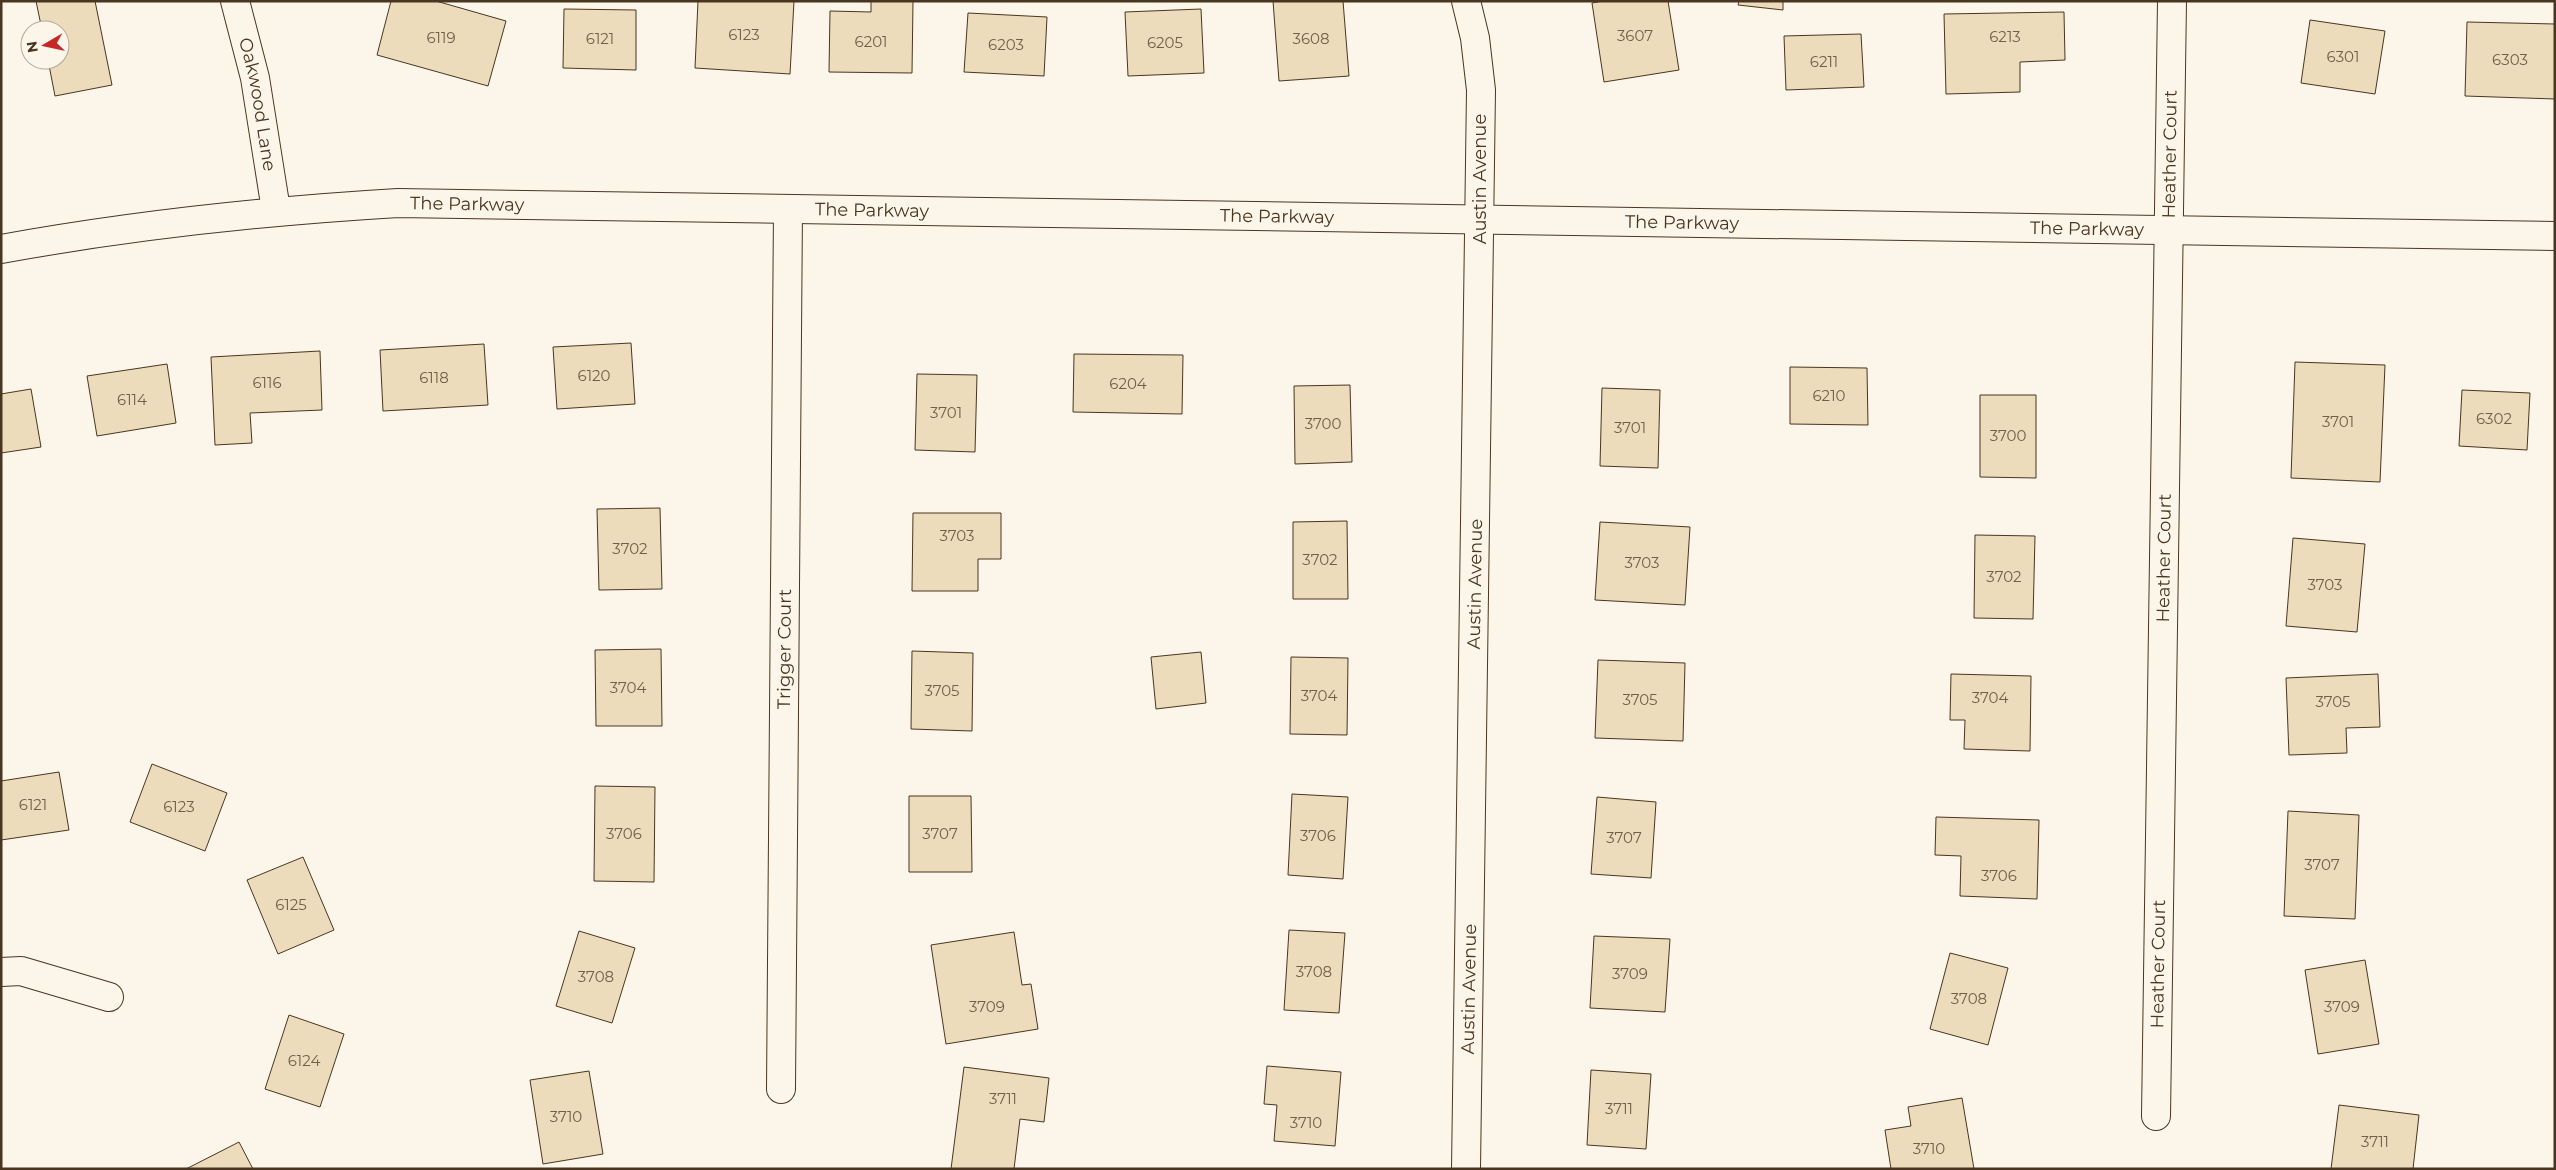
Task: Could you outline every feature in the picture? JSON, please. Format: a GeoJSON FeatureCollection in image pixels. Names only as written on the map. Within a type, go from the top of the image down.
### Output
{"type":"FeatureCollection","features":[{"type":"Feature","properties":{"kind":"street","name":"Oakwood Lane"},"geometry":{"type":"LineString","coordinates":[[235,1],[255,78],[276,210]]}},
{"type":"Feature","properties":{"kind":"street","name":"Austin Avenue"},"geometry":{"type":"LineString","coordinates":[[1466,1],[1475,38],[1481,90],[1466,1169]]}},
{"type":"Feature","properties":{"kind":"street","name":"Heather Court"},"geometry":{"type":"LineString","coordinates":[[2156,1116],[2172,1]]}},
{"type":"Feature","properties":{"kind":"street","name":"The Parkway"},"geometry":{"type":"LineString","coordinates":[[1,249],[142,225],[276,210],[398,202],[2555,236]]}},
{"type":"Feature","properties":{"kind":"street","name":"Trigger Court"},"geometry":{"type":"LineString","coordinates":[[781,1089],[788,209]]}},
{"type":"Feature","properties":{"kind":"street"},"geometry":{"type":"LineString","coordinates":[[1,972],[21,971],[109,997]]}},
{"type":"Feature","properties":{"kind":"building"},"geometry":{"type":"Polygon","coordinates":[[[36,1],[95,1],[112,85],[55,96],[50,70],[70,70],[70,20],[40,20],[36,1]]]}},
{"type":"Feature","properties":{"kind":"building"},"geometry":{"type":"Polygon","coordinates":[[[391,1],[436,1],[506,21],[488,86],[377,55],[391,1]]]}},
{"type":"Feature","properties":{"kind":"building"},"geometry":{"type":"Polygon","coordinates":[[[698,1],[794,1],[790,74],[695,68],[698,1]]]}},
{"type":"Feature","properties":{"kind":"building"},"geometry":{"type":"Polygon","coordinates":[[[871,1],[913,1],[912,73],[829,72],[830,11],[871,12],[871,1]]]}},
{"type":"Feature","properties":{"kind":"building"},"geometry":{"type":"Polygon","coordinates":[[[1273,1],[1343,1],[1349,76],[1279,81],[1273,1]]]}},
{"type":"Feature","properties":{"kind":"building"},"geometry":{"type":"Polygon","coordinates":[[[1603,1],[1668,1],[1679,70],[1604,82],[1592,3],[1603,1]]]}},
{"type":"Feature","properties":{"kind":"building"},"geometry":{"type":"Polygon","coordinates":[[[1739,1],[1783,1],[1783,10],[1738,5],[1739,1]]]}},
{"type":"Feature","properties":{"kind":"building"},"geometry":{"type":"Polygon","coordinates":[[[564,9],[636,10],[636,70],[563,68],[564,9]]]}},
{"type":"Feature","properties":{"kind":"building"},"geometry":{"type":"Polygon","coordinates":[[[1201,9],[1204,73],[1128,76],[1125,12],[1201,9]]]}},
{"type":"Feature","properties":{"kind":"building"},"geometry":{"type":"Polygon","coordinates":[[[2064,12],[2065,60],[2020,62],[2020,92],[1946,94],[1944,14],[2064,12]]]}},
{"type":"Feature","properties":{"kind":"building"},"geometry":{"type":"Polygon","coordinates":[[[968,13],[1047,17],[1044,76],[964,72],[968,13]]]}},
{"type":"Feature","properties":{"kind":"building"},"geometry":{"type":"Polygon","coordinates":[[[2310,20],[2385,31],[2375,94],[2301,83],[2310,20]]]}},
{"type":"Feature","properties":{"kind":"building"},"geometry":{"type":"Polygon","coordinates":[[[2467,22],[2555,24],[2555,99],[2465,96],[2467,22]]]}},
{"type":"Feature","properties":{"kind":"building"},"geometry":{"type":"Polygon","coordinates":[[[1861,34],[1864,87],[1786,90],[1784,36],[1861,34]]]}},
{"type":"Feature","properties":{"kind":"building"},"geometry":{"type":"Polygon","coordinates":[[[631,343],[635,404],[557,409],[553,347],[631,343]]]}},
{"type":"Feature","properties":{"kind":"building"},"geometry":{"type":"Polygon","coordinates":[[[484,344],[488,405],[383,411],[380,350],[484,344]]]}},
{"type":"Feature","properties":{"kind":"building"},"geometry":{"type":"Polygon","coordinates":[[[320,351],[322,410],[250,413],[252,443],[215,445],[211,357],[320,351]]]}},
{"type":"Feature","properties":{"kind":"building"},"geometry":{"type":"Polygon","coordinates":[[[1074,354],[1183,355],[1182,414],[1073,412],[1074,354]]]}},
{"type":"Feature","properties":{"kind":"building"},"geometry":{"type":"Polygon","coordinates":[[[2295,362],[2385,365],[2380,482],[2291,478],[2295,362]]]}},
{"type":"Feature","properties":{"kind":"building"},"geometry":{"type":"Polygon","coordinates":[[[167,364],[176,423],[97,436],[87,376],[167,364]]]}},
{"type":"Feature","properties":{"kind":"building"},"geometry":{"type":"Polygon","coordinates":[[[1790,367],[1867,368],[1868,425],[1790,424],[1790,367]]]}},
{"type":"Feature","properties":{"kind":"building"},"geometry":{"type":"Polygon","coordinates":[[[917,374],[977,375],[975,452],[915,450],[917,374]]]}},
{"type":"Feature","properties":{"kind":"building"},"geometry":{"type":"Polygon","coordinates":[[[1350,385],[1352,462],[1295,464],[1294,386],[1350,385]]]}},
{"type":"Feature","properties":{"kind":"building"},"geometry":{"type":"Polygon","coordinates":[[[1602,388],[1660,390],[1658,468],[1600,466],[1602,388]]]}},
{"type":"Feature","properties":{"kind":"building"},"geometry":{"type":"Polygon","coordinates":[[[31,389],[41,447],[1,453],[1,394],[31,389]]]}},
{"type":"Feature","properties":{"kind":"building"},"geometry":{"type":"Polygon","coordinates":[[[2462,390],[2530,393],[2527,450],[2459,446],[2462,390]]]}},
{"type":"Feature","properties":{"kind":"building"},"geometry":{"type":"Polygon","coordinates":[[[1980,395],[2036,395],[2036,478],[1980,477],[1980,395]]]}},
{"type":"Feature","properties":{"kind":"building"},"geometry":{"type":"Polygon","coordinates":[[[660,508],[662,589],[599,590],[597,509],[660,508]]]}},
{"type":"Feature","properties":{"kind":"building"},"geometry":{"type":"Polygon","coordinates":[[[913,513],[1001,513],[1001,559],[978,559],[978,591],[912,591],[913,513]]]}},
{"type":"Feature","properties":{"kind":"building"},"geometry":{"type":"Polygon","coordinates":[[[1347,521],[1348,599],[1293,599],[1293,522],[1347,521]]]}},
{"type":"Feature","properties":{"kind":"building"},"geometry":{"type":"Polygon","coordinates":[[[1600,522],[1690,527],[1685,605],[1595,600],[1600,522]]]}},
{"type":"Feature","properties":{"kind":"building"},"geometry":{"type":"Polygon","coordinates":[[[1975,535],[2035,536],[2033,619],[1974,618],[1975,535]]]}},
{"type":"Feature","properties":{"kind":"building"},"geometry":{"type":"Polygon","coordinates":[[[2293,538],[2365,544],[2357,632],[2286,626],[2293,538]]]}},
{"type":"Feature","properties":{"kind":"building"},"geometry":{"type":"Polygon","coordinates":[[[661,649],[662,726],[596,726],[595,650],[661,649]]]}},
{"type":"Feature","properties":{"kind":"building"},"geometry":{"type":"Polygon","coordinates":[[[912,651],[973,653],[972,731],[911,729],[912,651]]]}},
{"type":"Feature","properties":{"kind":"building"},"geometry":{"type":"Polygon","coordinates":[[[1201,652],[1206,703],[1156,709],[1151,657],[1201,652]]]}},
{"type":"Feature","properties":{"kind":"building"},"geometry":{"type":"Polygon","coordinates":[[[1291,657],[1348,658],[1347,735],[1290,734],[1291,657]]]}},
{"type":"Feature","properties":{"kind":"building"},"geometry":{"type":"Polygon","coordinates":[[[1598,660],[1685,663],[1683,741],[1595,738],[1598,660]]]}},
{"type":"Feature","properties":{"kind":"building"},"geometry":{"type":"Polygon","coordinates":[[[1951,674],[2031,676],[2030,751],[1964,749],[1965,720],[1950,720],[1951,674]]]}},
{"type":"Feature","properties":{"kind":"building"},"geometry":{"type":"Polygon","coordinates":[[[2378,674],[2380,727],[2346,728],[2347,753],[2289,755],[2286,678],[2378,674]]]}},
{"type":"Feature","properties":{"kind":"building"},"geometry":{"type":"Polygon","coordinates":[[[152,764],[227,793],[205,851],[130,822],[152,764]]]}},
{"type":"Feature","properties":{"kind":"building"},"geometry":{"type":"Polygon","coordinates":[[[59,772],[69,830],[1,840],[1,781],[59,772]]]}},
{"type":"Feature","properties":{"kind":"building"},"geometry":{"type":"Polygon","coordinates":[[[595,786],[655,787],[654,882],[594,881],[595,786]]]}},
{"type":"Feature","properties":{"kind":"building"},"geometry":{"type":"Polygon","coordinates":[[[1292,794],[1348,797],[1343,879],[1288,875],[1292,794]]]}},
{"type":"Feature","properties":{"kind":"building"},"geometry":{"type":"Polygon","coordinates":[[[909,796],[971,796],[972,872],[909,872],[909,796]]]}},
{"type":"Feature","properties":{"kind":"building"},"geometry":{"type":"Polygon","coordinates":[[[1597,797],[1656,802],[1651,878],[1591,874],[1597,797]]]}},
{"type":"Feature","properties":{"kind":"building"},"geometry":{"type":"Polygon","coordinates":[[[2288,811],[2359,815],[2355,919],[2284,916],[2288,811]]]}},
{"type":"Feature","properties":{"kind":"building"},"geometry":{"type":"Polygon","coordinates":[[[1936,817],[2039,820],[2037,899],[1960,896],[1961,856],[1935,855],[1936,817]]]}},
{"type":"Feature","properties":{"kind":"building"},"geometry":{"type":"Polygon","coordinates":[[[303,857],[334,930],[278,954],[247,880],[303,857]]]}},
{"type":"Feature","properties":{"kind":"building"},"geometry":{"type":"Polygon","coordinates":[[[1289,930],[1345,933],[1339,1013],[1284,1010],[1289,930]]]}},
{"type":"Feature","properties":{"kind":"building"},"geometry":{"type":"Polygon","coordinates":[[[579,931],[635,948],[612,1023],[556,1006],[579,931]]]}},
{"type":"Feature","properties":{"kind":"building"},"geometry":{"type":"Polygon","coordinates":[[[1014,932],[1022,985],[1031,984],[1038,1029],[946,1044],[931,945],[1014,932]]]}},
{"type":"Feature","properties":{"kind":"building"},"geometry":{"type":"Polygon","coordinates":[[[1594,936],[1670,939],[1665,1012],[1590,1008],[1594,936]]]}},
{"type":"Feature","properties":{"kind":"building"},"geometry":{"type":"Polygon","coordinates":[[[1950,953],[2008,968],[1988,1045],[1930,1029],[1950,953]]]}},
{"type":"Feature","properties":{"kind":"building"},"geometry":{"type":"Polygon","coordinates":[[[2365,960],[2379,1044],[2318,1054],[2305,970],[2365,960]]]}},
{"type":"Feature","properties":{"kind":"building"},"geometry":{"type":"Polygon","coordinates":[[[289,1015],[344,1034],[320,1107],[265,1089],[289,1015]]]}},
{"type":"Feature","properties":{"kind":"building"},"geometry":{"type":"Polygon","coordinates":[[[1267,1066],[1341,1072],[1335,1146],[1274,1141],[1277,1105],[1264,1104],[1267,1066]]]}},
{"type":"Feature","properties":{"kind":"building"},"geometry":{"type":"Polygon","coordinates":[[[964,1067],[1049,1078],[1044,1122],[1020,1119],[1014,1169],[951,1169],[964,1067]]]}},
{"type":"Feature","properties":{"kind":"building"},"geometry":{"type":"Polygon","coordinates":[[[1591,1070],[1651,1074],[1646,1149],[1587,1145],[1591,1070]]]}},
{"type":"Feature","properties":{"kind":"building"},"geometry":{"type":"Polygon","coordinates":[[[589,1071],[603,1154],[543,1164],[530,1080],[589,1071]]]}},
{"type":"Feature","properties":{"kind":"building"},"geometry":{"type":"Polygon","coordinates":[[[1962,1098],[1974,1169],[1891,1169],[1885,1130],[1911,1126],[1908,1107],[1962,1098]]]}},
{"type":"Feature","properties":{"kind":"building"},"geometry":{"type":"Polygon","coordinates":[[[2339,1105],[2419,1115],[2413,1169],[2331,1169],[2339,1105]]]}},
{"type":"Feature","properties":{"kind":"building"},"geometry":{"type":"Polygon","coordinates":[[[239,1142],[253,1169],[186,1169],[239,1142]]]}}]}
